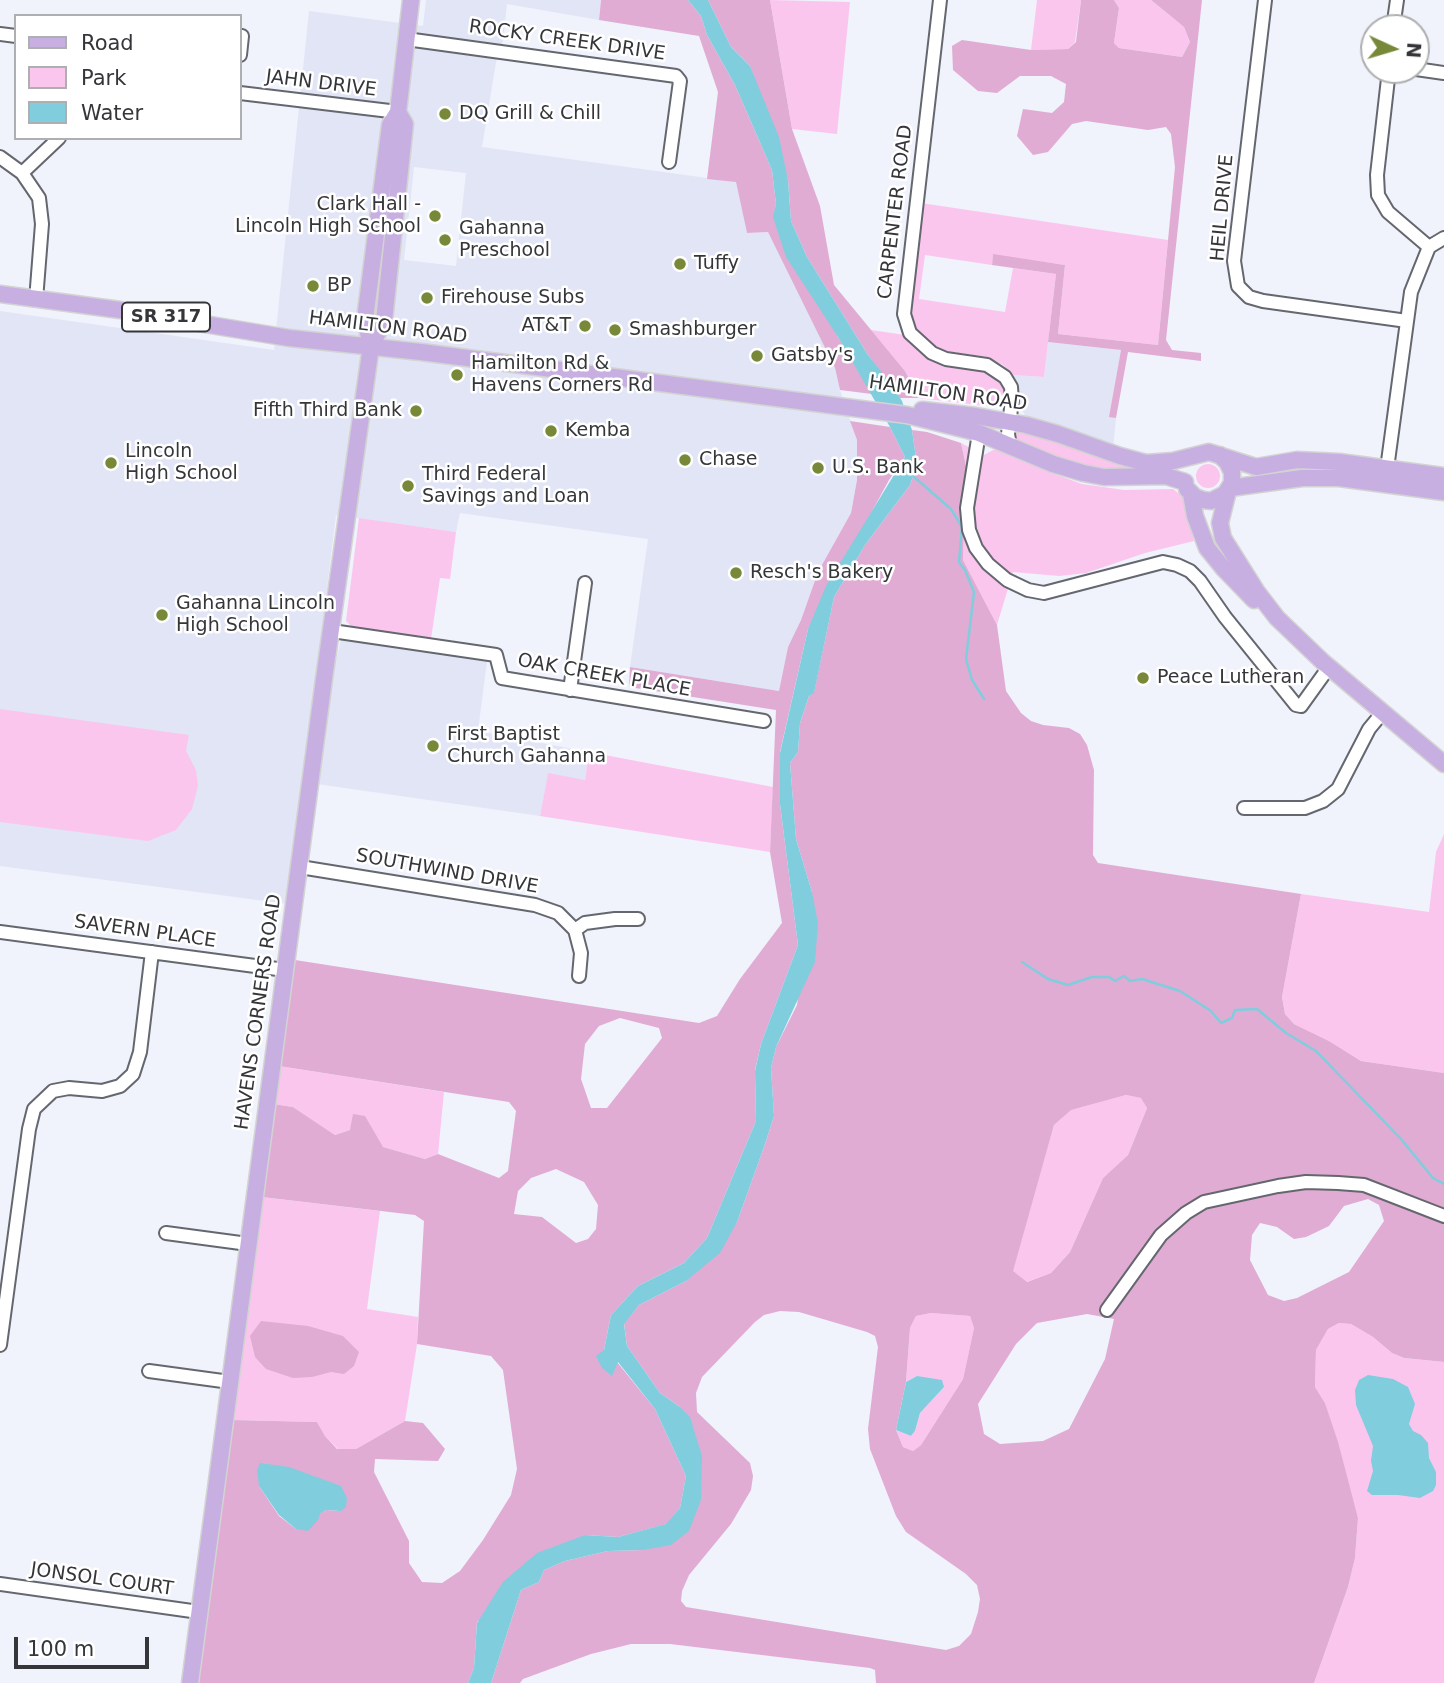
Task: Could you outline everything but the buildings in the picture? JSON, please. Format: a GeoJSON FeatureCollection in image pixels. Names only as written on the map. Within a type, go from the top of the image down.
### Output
{"type":"FeatureCollection","features":[{"type":"Feature","properties":{"kind":"main road","name":"HAVENS CORNERS ROAD"},"geometry":{"type":"LineString","coordinates":[[190,1683],[371,346],[365,319],[390,125],[398,112],[411,0]]}},
{"type":"Feature","properties":{"kind":"main road","name":"HAMILTON ROAD"},"geometry":{"type":"LineString","coordinates":[[0,294],[276,336],[839,403],[906,415],[1010,422],[1058,434],[1146,463],[1196,456]]}},
{"type":"Feature","properties":{"kind":"main road","name":"HAMILTON ROAD"},"geometry":{"type":"LineString","coordinates":[[936,416],[1015,448],[1047,467],[1078,477],[1126,484],[1171,484],[1188,489]]}},
{"type":"Feature","properties":{"kind":"main road"},"geometry":{"type":"LineString","coordinates":[[1444,476],[1312,461],[1259,472],[1209,452],[1196,456],[1185,468],[1195,516],[1207,548],[1224,569],[1262,608],[1277,618],[1329,667],[1444,764]]}},
{"type":"Feature","properties":{"kind":"main road"},"geometry":{"type":"LineString","coordinates":[[1229,462],[1232,477],[1225,493],[1222,512],[1220,528],[1223,538],[1277,618]]}},
{"type":"Feature","properties":{"kind":"main road"},"geometry":{"type":"LineString","coordinates":[[1188,489],[1203,500],[1225,493],[1311,478],[1339,478],[1444,492]]}},
{"type":"Feature","properties":{"kind":"street","name":"CARPENTER ROAD"},"geometry":{"type":"LineString","coordinates":[[940,0],[904,314],[910,333],[932,353],[947,359],[987,365],[1005,377],[1011,387],[1008,434],[1015,448]]}},
{"type":"Feature","properties":{"kind":"street","name":"HEIL DRIVE"},"geometry":{"type":"LineString","coordinates":[[1265,0],[1234,261],[1238,286],[1249,297],[1264,301],[1408,321]]}},
{"type":"Feature","properties":{"kind":"street","name":"ROCKY CREEK DRIVE"},"geometry":{"type":"LineString","coordinates":[[407,39],[676,76],[680,81],[669,162]]}},
{"type":"Feature","properties":{"kind":"street"},"geometry":{"type":"LineString","coordinates":[[1387,84],[1377,175],[1378,195],[1388,212],[1429,247]]}},
{"type":"Feature","properties":{"kind":"street","name":"JAHN DRIVE"},"geometry":{"type":"LineString","coordinates":[[242,93],[398,112]]}},
{"type":"Feature","properties":{"kind":"street"},"geometry":{"type":"LineString","coordinates":[[22,173],[57,140]]}},
{"type":"Feature","properties":{"kind":"street"},"geometry":{"type":"LineString","coordinates":[[0,157],[22,173],[33,186],[41,209],[36,299]]}},
{"type":"Feature","properties":{"kind":"street"},"geometry":{"type":"LineString","coordinates":[[1385,485],[1411,292],[1429,247],[1444,238]]}},
{"type":"Feature","properties":{"kind":"street"},"geometry":{"type":"LineString","coordinates":[[979,433],[967,508],[973,539],[988,564],[1018,585],[1044,593],[1163,562],[1177,565],[1190,571],[1200,581],[1296,705],[1301,706],[1329,667]]}},
{"type":"Feature","properties":{"kind":"street"},"geometry":{"type":"LineString","coordinates":[[570,690],[585,583]]}},
{"type":"Feature","properties":{"kind":"street","name":"OAK CREEK PLACE"},"geometry":{"type":"LineString","coordinates":[[332,631],[496,655],[502,678],[764,721]]}},
{"type":"Feature","properties":{"kind":"street"},"geometry":{"type":"LineString","coordinates":[[1244,808],[1305,808],[1323,801],[1338,789],[1369,729],[1383,712]]}},
{"type":"Feature","properties":{"kind":"street","name":"SOUTHWIND DRIVE"},"geometry":{"type":"LineString","coordinates":[[300,867],[535,905],[558,913],[575,930]]}},
{"type":"Feature","properties":{"kind":"street"},"geometry":{"type":"LineString","coordinates":[[579,976],[581,953],[575,930],[585,923],[638,919]]}},
{"type":"Feature","properties":{"kind":"street","name":"SAVERN PLACE"},"geometry":{"type":"LineString","coordinates":[[0,932],[285,971]]}},
{"type":"Feature","properties":{"kind":"street"},"geometry":{"type":"LineString","coordinates":[[0,1345],[34,1109],[53,1091],[69,1088],[102,1091],[120,1086],[133,1074],[140,1052],[152,952]]}},
{"type":"Feature","properties":{"kind":"street"},"geometry":{"type":"LineString","coordinates":[[1107,1310],[1161,1235],[1186,1213],[1204,1202],[1284,1185],[1306,1182],[1338,1183],[1364,1185],[1444,1216]]}},
{"type":"Feature","properties":{"kind":"street"},"geometry":{"type":"LineString","coordinates":[[166,1233],[248,1244]]}},
{"type":"Feature","properties":{"kind":"street"},"geometry":{"type":"LineString","coordinates":[[149,1371],[230,1382]]}},
{"type":"Feature","properties":{"kind":"street","name":"JONSOL COURT"},"geometry":{"type":"LineString","coordinates":[[0,1584],[199,1612]]}},
{"type":"Feature","properties":{"kind":"shaded area"},"geometry":{"type":"Polygon","coordinates":[[[426,0],[601,0],[599,20],[507,4],[503,41],[496,62],[482,147],[736,182],[747,233],[768,232],[835,368],[857,440],[857,480],[851,513],[818,572],[788,647],[779,691],[630,667],[648,539],[460,513],[456,532],[336,515],[288,904],[0,866],[0,311],[274,350],[309,11],[423,26],[426,0]],[[414,167],[404,260],[456,266],[466,173],[414,167]]]}},
{"type":"Feature","properties":{"kind":"shaded area"},"geometry":{"type":"Polygon","coordinates":[[[601,0],[688,0],[701,16],[707,35],[735,85],[772,170],[776,204],[774,217],[838,337],[872,394],[840,390],[835,368],[768,232],[747,233],[736,182],[707,179],[718,92],[699,36],[599,20],[601,0]]]}},
{"type":"Feature","properties":{"kind":"shaded area"},"geometry":{"type":"Polygon","coordinates":[[[708,0],[770,0],[792,129],[820,206],[834,285],[905,371],[919,398],[900,398],[868,355],[807,257],[791,221],[788,180],[750,66],[731,47],[708,0]]]}},
{"type":"Feature","properties":{"kind":"shaded area"},"geometry":{"type":"Polygon","coordinates":[[[1081,0],[1114,0],[1119,8],[1114,43],[1119,48],[1182,57],[1190,42],[1184,27],[1151,0],[1202,0],[1166,340],[1172,350],[1201,353],[1201,361],[1128,352],[1116,418],[1109,417],[1121,350],[1048,342],[1056,274],[992,265],[993,254],[1065,265],[1058,334],[1158,345],[1175,167],[1171,134],[1166,127],[1148,130],[1086,121],[1072,124],[1048,152],[1033,155],[1017,136],[1023,109],[1052,113],[1064,102],[1066,84],[1051,76],[1020,76],[997,93],[978,91],[953,70],[952,46],[962,40],[1031,50],[1068,49],[1076,42],[1081,0]]]}},
{"type":"Feature","properties":{"kind":"shaded area"},"geometry":{"type":"Polygon","coordinates":[[[1048,342],[1121,350],[1110,416],[1116,418],[1113,449],[1028,422],[1020,405],[1013,375],[1044,377],[1048,342]]]}},
{"type":"Feature","properties":{"kind":"shaded area"},"geometry":{"type":"Polygon","coordinates":[[[850,421],[890,427],[905,457],[889,480],[808,629],[780,752],[780,804],[798,945],[761,1044],[755,1070],[756,1121],[707,1238],[684,1263],[638,1286],[611,1315],[604,1350],[612,1375],[617,1362],[655,1409],[686,1476],[680,1508],[667,1524],[618,1537],[585,1535],[477,1622],[474,1668],[468,1683],[197,1683],[232,1420],[317,1422],[337,1449],[356,1449],[405,1421],[423,1423],[445,1449],[438,1461],[375,1459],[374,1472],[409,1541],[409,1563],[422,1582],[442,1583],[460,1571],[511,1495],[517,1469],[503,1370],[491,1356],[417,1344],[424,1221],[415,1215],[262,1197],[273,1104],[293,1107],[335,1135],[350,1130],[353,1114],[365,1116],[383,1147],[425,1159],[438,1154],[499,1178],[508,1171],[516,1111],[509,1102],[279,1066],[295,960],[699,1023],[717,1016],[740,979],[782,923],[770,852],[776,710],[629,687],[630,667],[779,691],[788,647],[818,572],[851,513],[857,480],[857,440],[850,421]],[[620,1018],[599,1026],[585,1044],[581,1079],[591,1108],[607,1108],[662,1038],[659,1028],[620,1018]],[[556,1169],[531,1178],[518,1191],[514,1214],[542,1217],[576,1243],[588,1239],[596,1229],[598,1205],[584,1182],[556,1169]],[[259,1486],[279,1516],[296,1529],[326,1510],[341,1511],[259,1486]]]}},
{"type":"Feature","properties":{"kind":"shaded area"},"geometry":{"type":"Polygon","coordinates":[[[912,430],[961,443],[966,466],[963,560],[997,625],[1006,691],[1021,713],[1031,721],[1069,728],[1080,734],[1087,745],[1094,770],[1093,855],[1098,863],[1301,894],[1282,997],[1285,1014],[1294,1024],[1361,1061],[1444,1073],[1444,1362],[1404,1358],[1392,1353],[1351,1324],[1339,1323],[1328,1329],[1316,1350],[1315,1387],[1325,1403],[1338,1442],[1358,1518],[1355,1558],[1348,1587],[1314,1683],[876,1683],[875,1670],[870,1668],[670,1644],[631,1644],[591,1654],[523,1679],[520,1683],[491,1683],[521,1590],[539,1582],[544,1570],[565,1561],[608,1551],[643,1550],[701,1500],[680,1407],[660,1393],[627,1346],[624,1323],[639,1305],[686,1281],[737,1222],[764,1147],[774,1116],[771,1068],[776,1047],[797,1005],[812,892],[796,839],[790,763],[798,752],[800,723],[809,696],[814,692],[834,597],[865,545],[910,485],[917,465],[912,430]],[[1126,1095],[1071,1110],[1054,1125],[1013,1271],[1027,1282],[1051,1273],[1070,1252],[1103,1178],[1128,1155],[1147,1108],[1141,1098],[1126,1095]],[[1368,1199],[1344,1206],[1329,1226],[1306,1237],[1294,1239],[1277,1227],[1260,1223],[1252,1235],[1250,1260],[1268,1295],[1284,1301],[1297,1298],[1349,1272],[1384,1221],[1379,1205],[1368,1199]],[[780,1311],[764,1315],[702,1377],[696,1393],[697,1412],[750,1463],[753,1476],[751,1490],[731,1524],[689,1575],[681,1601],[686,1607],[946,1650],[959,1646],[971,1634],[978,1612],[980,1599],[977,1585],[966,1574],[906,1532],[896,1516],[870,1449],[868,1429],[878,1347],[875,1336],[799,1312],[780,1311]],[[931,1313],[916,1316],[910,1328],[906,1382],[896,1430],[903,1447],[913,1451],[921,1445],[963,1379],[974,1328],[970,1316],[931,1313]],[[1087,1314],[1037,1323],[1016,1344],[978,1404],[984,1434],[1000,1444],[1043,1441],[1069,1429],[1105,1359],[1114,1319],[1087,1314]]]}},
{"type":"Feature","properties":{"kind":"shaded area"},"geometry":{"type":"Polygon","coordinates":[[[351,637],[487,661],[478,731],[589,752],[585,780],[548,774],[540,816],[317,784],[331,680],[341,640],[351,637]]]}},
{"type":"Feature","properties":{"kind":"shaded area"},"geometry":{"type":"Polygon","coordinates":[[[261,1321],[308,1326],[343,1336],[359,1352],[354,1366],[344,1374],[331,1372],[293,1378],[266,1369],[255,1357],[250,1336],[261,1321]]]}},
{"type":"Feature","properties":{"kind":"green space"},"geometry":{"type":"Polygon","coordinates":[[[770,0],[850,2],[837,134],[792,129],[770,0]]]}},
{"type":"Feature","properties":{"kind":"green space"},"geometry":{"type":"Polygon","coordinates":[[[1037,0],[1081,0],[1075,42],[1068,49],[1031,50],[1037,0]]]}},
{"type":"Feature","properties":{"kind":"green space"},"geometry":{"type":"Polygon","coordinates":[[[1114,0],[1151,0],[1184,27],[1190,42],[1182,57],[1119,48],[1114,43],[1119,8],[1114,0]]]}},
{"type":"Feature","properties":{"kind":"green space"},"geometry":{"type":"Polygon","coordinates":[[[921,203],[1168,240],[1158,345],[1058,334],[1065,265],[993,255],[992,265],[925,255],[919,299],[1005,312],[1013,268],[1056,274],[1044,377],[1013,375],[1003,365],[988,357],[945,351],[927,343],[914,327],[910,306],[921,203]]]}},
{"type":"Feature","properties":{"kind":"green space"},"geometry":{"type":"Polygon","coordinates":[[[871,330],[905,335],[919,352],[937,362],[992,372],[1004,382],[1006,403],[1003,408],[919,398],[905,371],[871,330]]]}},
{"type":"Feature","properties":{"kind":"green space"},"geometry":{"type":"Polygon","coordinates":[[[1014,431],[1076,448],[1133,468],[1149,471],[1176,469],[1176,478],[1096,475],[1020,446],[1014,438],[1014,431]]]}},
{"type":"Feature","properties":{"kind":"green space"},"geometry":{"type":"Polygon","coordinates":[[[961,443],[984,455],[1003,448],[1052,473],[1082,484],[1124,490],[1173,489],[1183,497],[1194,541],[1145,553],[1086,573],[1059,576],[1013,572],[997,625],[963,560],[966,466],[961,443]]]}},
{"type":"Feature","properties":{"kind":"green space"},"geometry":{"type":"Polygon","coordinates":[[[1208,464],[1216,468],[1220,476],[1216,484],[1208,488],[1200,484],[1196,476],[1200,468],[1208,464]]]}},
{"type":"Feature","properties":{"kind":"green space"},"geometry":{"type":"Polygon","coordinates":[[[359,518],[456,532],[450,579],[440,578],[431,639],[354,629],[346,621],[359,518]]]}},
{"type":"Feature","properties":{"kind":"green space"},"geometry":{"type":"Polygon","coordinates":[[[0,709],[189,735],[186,751],[196,770],[198,786],[192,809],[176,830],[148,841],[0,822],[0,709]]]}},
{"type":"Feature","properties":{"kind":"green space"},"geometry":{"type":"Polygon","coordinates":[[[589,752],[773,787],[770,852],[540,816],[548,773],[585,780],[589,752]]]}},
{"type":"Feature","properties":{"kind":"green space"},"geometry":{"type":"Polygon","coordinates":[[[1444,834],[1444,1073],[1361,1061],[1294,1024],[1285,1014],[1282,997],[1301,894],[1429,912],[1436,852],[1444,834]]]}},
{"type":"Feature","properties":{"kind":"green space"},"geometry":{"type":"Polygon","coordinates":[[[279,1066],[444,1092],[438,1154],[425,1159],[383,1147],[350,1130],[335,1135],[293,1107],[273,1104],[279,1066]]]}},
{"type":"Feature","properties":{"kind":"green space"},"geometry":{"type":"Polygon","coordinates":[[[1126,1095],[1142,1098],[1147,1108],[1128,1155],[1103,1178],[1070,1252],[1051,1273],[1026,1282],[1012,1271],[1054,1125],[1070,1110],[1126,1095]]]}},
{"type":"Feature","properties":{"kind":"green space"},"geometry":{"type":"Polygon","coordinates":[[[262,1197],[380,1211],[367,1309],[418,1317],[417,1344],[405,1421],[356,1449],[338,1449],[325,1436],[317,1422],[232,1420],[262,1197]]]}},
{"type":"Feature","properties":{"kind":"green space"},"geometry":{"type":"Polygon","coordinates":[[[931,1313],[970,1316],[974,1328],[963,1379],[921,1445],[913,1451],[903,1447],[896,1430],[911,1436],[920,1413],[944,1387],[917,1376],[906,1382],[910,1328],[916,1316],[931,1313]]]}},
{"type":"Feature","properties":{"kind":"green space"},"geometry":{"type":"Polygon","coordinates":[[[1339,1323],[1351,1324],[1392,1353],[1404,1358],[1444,1362],[1444,1683],[1314,1683],[1348,1587],[1355,1558],[1358,1518],[1325,1403],[1315,1387],[1316,1350],[1328,1329],[1339,1323]]]}},
{"type":"Feature","properties":{"kind":"water"},"geometry":{"type":"Polygon","coordinates":[[[688,0],[708,0],[731,47],[750,66],[779,137],[788,180],[791,221],[807,257],[868,355],[902,401],[912,430],[917,465],[910,485],[865,545],[834,597],[814,693],[809,696],[800,723],[798,752],[790,763],[796,839],[818,923],[815,962],[776,1047],[771,1068],[774,1116],[764,1147],[737,1222],[720,1253],[686,1281],[639,1305],[624,1324],[627,1346],[660,1393],[690,1417],[702,1456],[701,1500],[689,1531],[671,1545],[643,1550],[608,1551],[565,1561],[544,1570],[539,1582],[521,1590],[491,1683],[468,1683],[474,1668],[477,1623],[503,1582],[537,1553],[585,1535],[618,1537],[666,1524],[680,1508],[686,1476],[655,1409],[618,1362],[612,1376],[602,1368],[596,1356],[604,1350],[611,1315],[638,1286],[684,1263],[707,1238],[756,1121],[755,1071],[761,1044],[798,945],[780,804],[780,753],[808,629],[826,586],[905,457],[838,337],[786,257],[773,217],[776,204],[772,170],[735,85],[707,35],[701,16],[688,0]]]}},
{"type":"Feature","properties":{"kind":"water"},"geometry":{"type":"Polygon","coordinates":[[[1368,1375],[1393,1379],[1408,1387],[1415,1404],[1409,1424],[1413,1431],[1428,1443],[1429,1458],[1436,1472],[1433,1491],[1420,1498],[1372,1495],[1367,1491],[1373,1471],[1373,1446],[1356,1405],[1355,1390],[1359,1380],[1368,1375]]]}},
{"type":"Feature","properties":{"kind":"water"},"geometry":{"type":"Polygon","coordinates":[[[917,1376],[942,1380],[944,1387],[920,1413],[911,1436],[896,1430],[906,1382],[917,1376]]]}},
{"type":"Feature","properties":{"kind":"water"},"geometry":{"type":"Polygon","coordinates":[[[260,1463],[289,1467],[341,1486],[347,1498],[346,1507],[341,1511],[326,1510],[308,1531],[296,1529],[279,1515],[259,1486],[257,1470],[260,1463]]]}},
{"type":"Feature","properties":{"kind":"waterway"},"geometry":{"type":"LineString","coordinates":[[913,476],[951,509],[962,527],[959,562],[974,592],[966,659],[972,680],[984,699]]}},
{"type":"Feature","properties":{"kind":"waterway"},"geometry":{"type":"LineString","coordinates":[[1022,962],[1048,979],[1068,985],[1092,977],[1109,977],[1115,981],[1124,976],[1130,981],[1142,979],[1180,991],[1211,1011],[1221,1023],[1232,1018],[1235,1010],[1257,1009],[1286,1033],[1316,1051],[1401,1139],[1433,1178],[1444,1184]]}},
{"type":"Feature","properties":{"kind":"place","name":"DQ Grill & Chill"},"geometry":{"type":"Point","coordinates":[445,114]}},
{"type":"Feature","properties":{"kind":"place","name":"Clark Hall - Lincoln High School"},"geometry":{"type":"Point","coordinates":[435,216]}},
{"type":"Feature","properties":{"kind":"place","name":"Gahanna Preschool"},"geometry":{"type":"Point","coordinates":[445,240]}},
{"type":"Feature","properties":{"kind":"place","name":"Tuffy"},"geometry":{"type":"Point","coordinates":[680,264]}},
{"type":"Feature","properties":{"kind":"place","name":"BP"},"geometry":{"type":"Point","coordinates":[313,286]}},
{"type":"Feature","properties":{"kind":"place","name":"Firehouse Subs"},"geometry":{"type":"Point","coordinates":[427,298]}},
{"type":"Feature","properties":{"kind":"place","name":"AT&T"},"geometry":{"type":"Point","coordinates":[585,326]}},
{"type":"Feature","properties":{"kind":"place","name":"Smashburger"},"geometry":{"type":"Point","coordinates":[615,330]}},
{"type":"Feature","properties":{"kind":"place","name":"Gatsby's"},"geometry":{"type":"Point","coordinates":[757,356]}},
{"type":"Feature","properties":{"kind":"place","name":"Hamilton Rd & Havens Corners Rd"},"geometry":{"type":"Point","coordinates":[457,375]}},
{"type":"Feature","properties":{"kind":"place","name":"Fifth Third Bank"},"geometry":{"type":"Point","coordinates":[416,411]}},
{"type":"Feature","properties":{"kind":"place","name":"Kemba"},"geometry":{"type":"Point","coordinates":[551,431]}},
{"type":"Feature","properties":{"kind":"place","name":"Chase"},"geometry":{"type":"Point","coordinates":[685,460]}},
{"type":"Feature","properties":{"kind":"place","name":"Lincoln High School"},"geometry":{"type":"Point","coordinates":[111,463]}},
{"type":"Feature","properties":{"kind":"place","name":"U.S. Bank"},"geometry":{"type":"Point","coordinates":[818,468]}},
{"type":"Feature","properties":{"kind":"place","name":"Third Federal Savings and Loan"},"geometry":{"type":"Point","coordinates":[408,486]}},
{"type":"Feature","properties":{"kind":"place","name":"Resch's Bakery"},"geometry":{"type":"Point","coordinates":[736,573]}},
{"type":"Feature","properties":{"kind":"place","name":"Gahanna Lincoln High School"},"geometry":{"type":"Point","coordinates":[162,615]}},
{"type":"Feature","properties":{"kind":"place","name":"Peace Lutheran"},"geometry":{"type":"Point","coordinates":[1143,678]}},
{"type":"Feature","properties":{"kind":"place","name":"First Baptist Church Gahanna"},"geometry":{"type":"Point","coordinates":[433,746]}}]}
